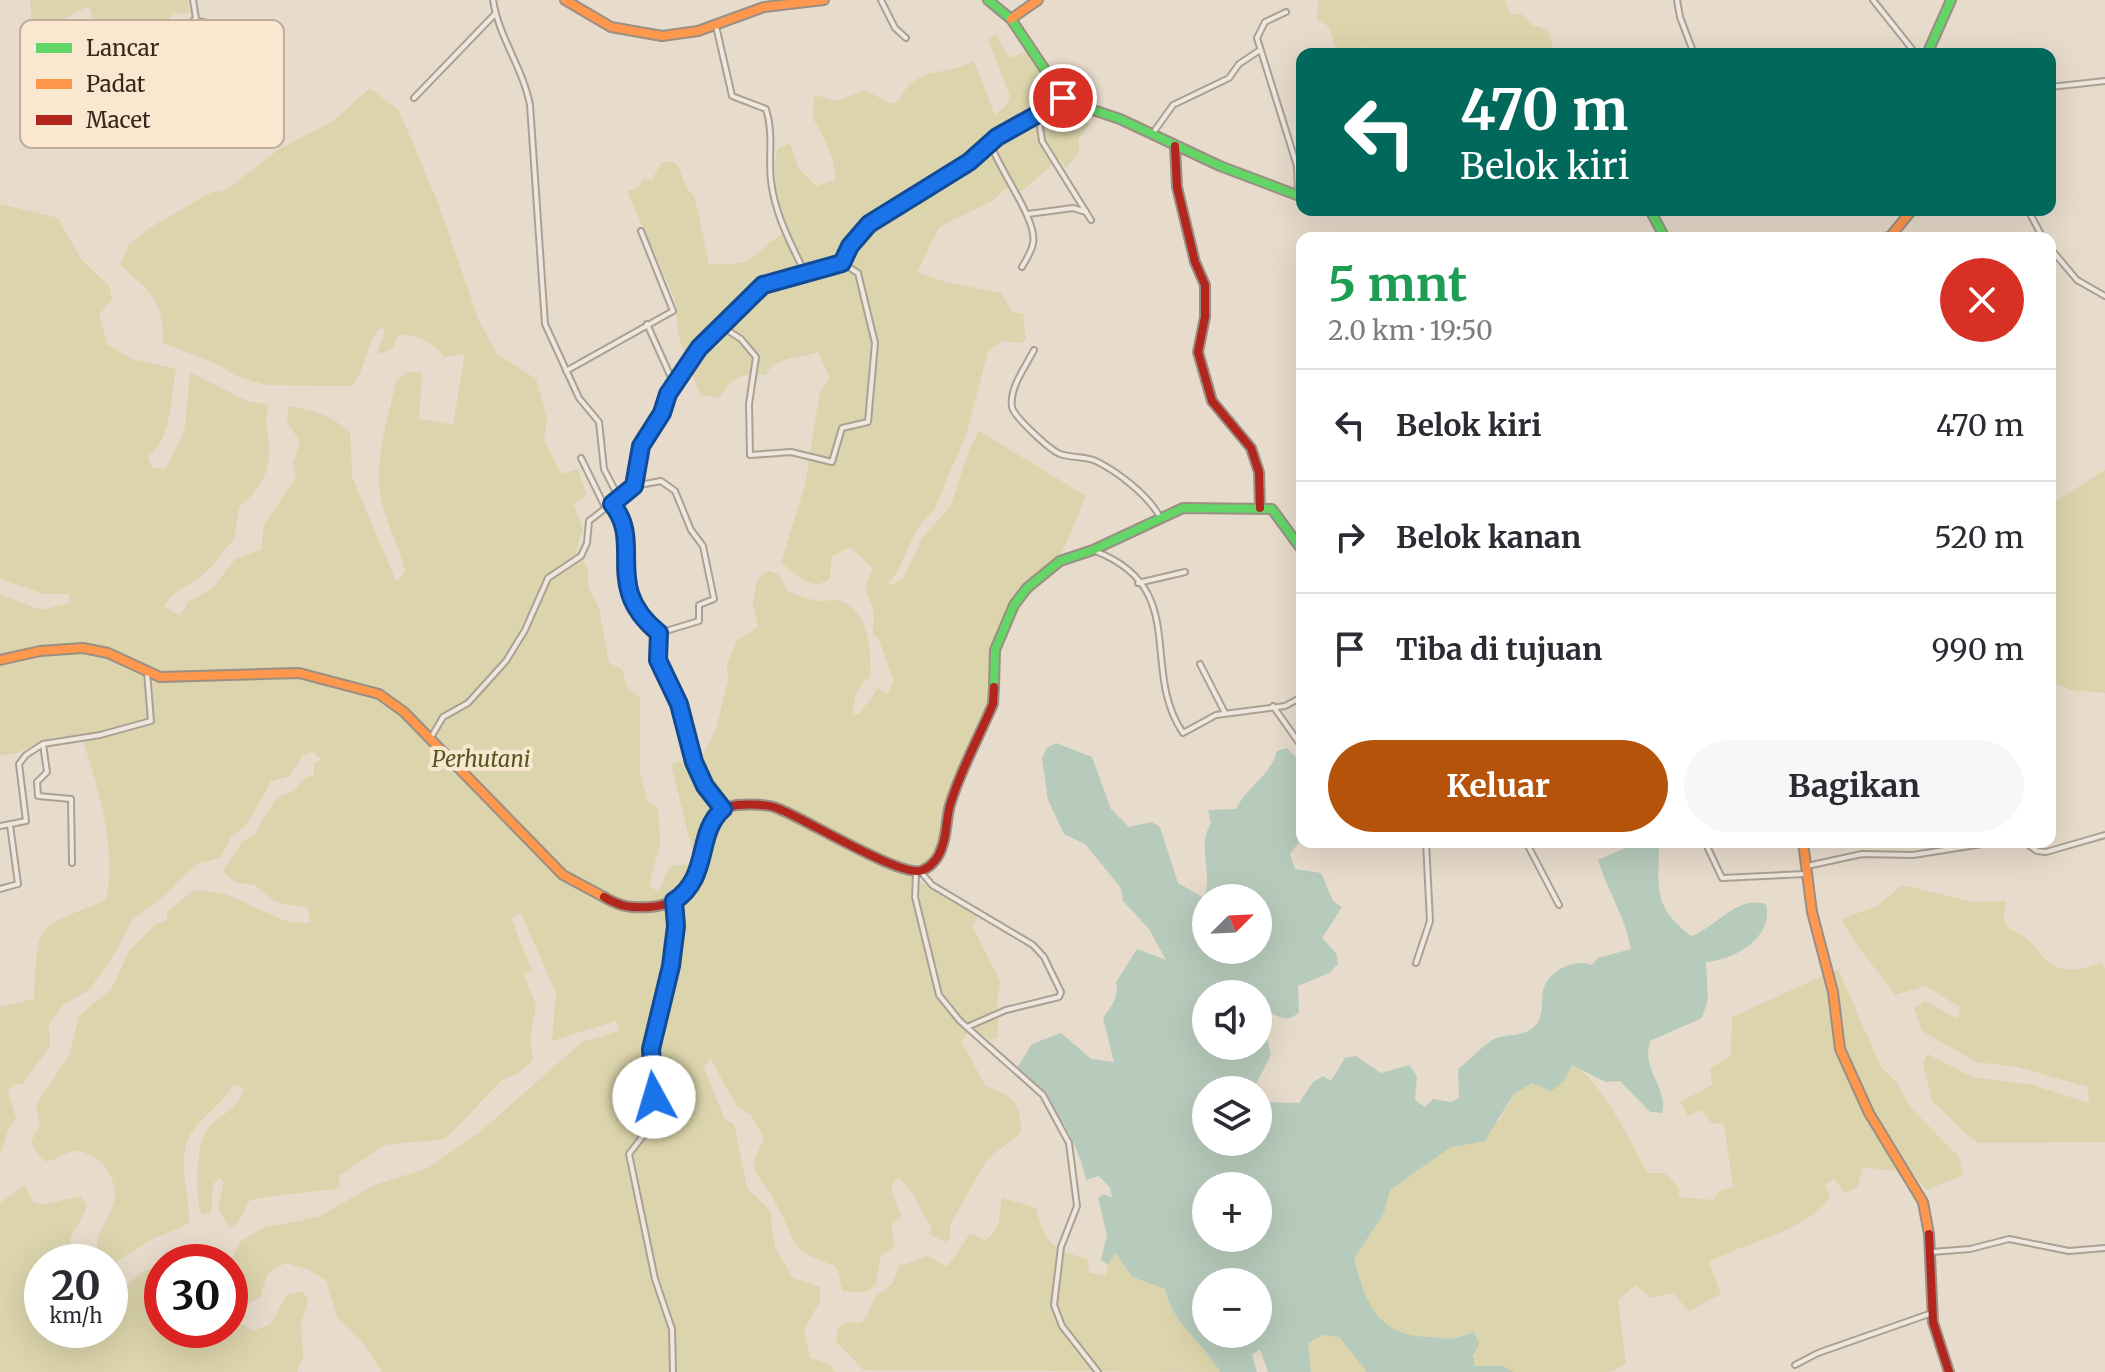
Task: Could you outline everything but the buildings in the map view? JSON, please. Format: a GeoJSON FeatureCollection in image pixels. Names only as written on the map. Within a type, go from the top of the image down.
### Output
{"type":"FeatureCollection","features":[{"type":"Feature","properties":{"kind":"street"},"geometry":{"type":"LineString","coordinates":[[193,0],[194,20]]}},
{"type":"Feature","properties":{"kind":"street"},"geometry":{"type":"LineString","coordinates":[[493,0],[528,92],[539,203],[544,314],[579,398],[599,422],[604,469],[619,498]]}},
{"type":"Feature","properties":{"kind":"street"},"geometry":{"type":"LineString","coordinates":[[565,0],[602,27],[623,33],[690,33],[759,8],[824,0]]}},
{"type":"Feature","properties":{"kind":"street"},"geometry":{"type":"LineString","coordinates":[[881,0],[895,28],[906,38]]}},
{"type":"Feature","properties":{"kind":"street"},"geometry":{"type":"LineString","coordinates":[[988,0],[1011,19],[1062,100],[1153,133],[1175,146],[1296,195]]}},
{"type":"Feature","properties":{"kind":"street"},"geometry":{"type":"LineString","coordinates":[[1011,19],[1038,0]]}},
{"type":"Feature","properties":{"kind":"street"},"geometry":{"type":"LineString","coordinates":[[1677,0],[1692,48]]}},
{"type":"Feature","properties":{"kind":"street"},"geometry":{"type":"LineString","coordinates":[[1873,0],[1911,48]]}},
{"type":"Feature","properties":{"kind":"street"},"geometry":{"type":"LineString","coordinates":[[1930,48],[1951,0]]}},
{"type":"Feature","properties":{"kind":"street"},"geometry":{"type":"LineString","coordinates":[[1286,12],[1262,25],[1257,38],[1296,163]]}},
{"type":"Feature","properties":{"kind":"street"},"geometry":{"type":"LineString","coordinates":[[414,98],[435,79],[486,19],[496,14]]}},
{"type":"Feature","properties":{"kind":"street"},"geometry":{"type":"LineString","coordinates":[[715,25],[732,96],[766,109],[773,147],[769,160],[773,195],[787,237],[806,275]]}},
{"type":"Feature","properties":{"kind":"street"},"geometry":{"type":"LineString","coordinates":[[1153,133],[1173,105],[1229,78],[1239,64],[1260,50]]}},
{"type":"Feature","properties":{"kind":"street"},"geometry":{"type":"LineString","coordinates":[[2056,86],[2105,81]]}},
{"type":"Feature","properties":{"kind":"street"},"geometry":{"type":"LineString","coordinates":[[634,486],[641,446],[674,384],[699,348],[763,285],[842,263],[850,246],[869,224],[969,162],[990,142],[1062,100]]}},
{"type":"Feature","properties":{"kind":"street"},"geometry":{"type":"LineString","coordinates":[[1038,113],[1042,141],[1091,220]]}},
{"type":"Feature","properties":{"kind":"street"},"geometry":{"type":"LineString","coordinates":[[990,142],[1015,198],[1028,214],[1033,243],[1022,267]]}},
{"type":"Feature","properties":{"kind":"street"},"geometry":{"type":"LineString","coordinates":[[1175,146],[1174,168],[1185,226],[1205,285],[1205,317],[1198,352],[1212,401],[1251,448],[1259,472],[1260,508]]}},
{"type":"Feature","properties":{"kind":"street"},"geometry":{"type":"LineString","coordinates":[[1028,214],[1073,208],[1086,212]]}},
{"type":"Feature","properties":{"kind":"street"},"geometry":{"type":"LineString","coordinates":[[1893,232],[1907,216]]}},
{"type":"Feature","properties":{"kind":"street"},"geometry":{"type":"LineString","coordinates":[[566,371],[674,309],[641,231]]}},
{"type":"Feature","properties":{"kind":"street"},"geometry":{"type":"LineString","coordinates":[[2056,255],[2077,280],[2105,296]]}},
{"type":"Feature","properties":{"kind":"street"},"geometry":{"type":"LineString","coordinates":[[721,326],[741,339],[756,357],[749,404],[750,455],[791,452],[832,462],[842,428],[868,422],[875,352],[858,273],[842,263]]}},
{"type":"Feature","properties":{"kind":"street"},"geometry":{"type":"LineString","coordinates":[[647,324],[674,384]]}},
{"type":"Feature","properties":{"kind":"street"},"geometry":{"type":"LineString","coordinates":[[1034,350],[1015,389],[1012,404],[1015,413],[1056,452],[1093,460],[1112,471],[1153,506],[1160,517]]}},
{"type":"Feature","properties":{"kind":"street"},"geometry":{"type":"LineString","coordinates":[[581,458],[606,509]]}},
{"type":"Feature","properties":{"kind":"street"},"geometry":{"type":"LineString","coordinates":[[428,741],[443,717],[468,703],[503,664],[525,630],[546,582],[558,569],[581,556],[587,543],[589,521],[634,486],[661,481],[675,491],[691,530],[703,546],[714,599],[699,605],[699,622],[659,633]]}},
{"type":"Feature","properties":{"kind":"street"},"geometry":{"type":"LineString","coordinates":[[612,504],[622,520],[630,601],[642,620],[659,633]]}},
{"type":"Feature","properties":{"kind":"street"},"geometry":{"type":"LineString","coordinates":[[1098,1372],[1055,1312],[1054,1286],[1061,1247],[1076,1211],[1077,1195],[1071,1151],[1062,1126],[1033,1084],[967,1027],[936,988],[915,897],[918,872],[939,856],[950,805],[993,704],[994,655],[1014,605],[1027,588],[1060,561],[1093,550],[1160,517],[1188,507],[1272,509],[1296,542]]}},
{"type":"Feature","properties":{"kind":"street"},"geometry":{"type":"LineString","coordinates":[[1093,550],[1127,566],[1159,620],[1164,689],[1181,731],[1186,733],[1225,713],[1285,706],[1296,700]]}},
{"type":"Feature","properties":{"kind":"street"},"geometry":{"type":"LineString","coordinates":[[1138,583],[1185,572]]}},
{"type":"Feature","properties":{"kind":"street"},"geometry":{"type":"LineString","coordinates":[[659,633],[658,660],[679,704],[694,762],[705,786],[723,809]]}},
{"type":"Feature","properties":{"kind":"street"},"geometry":{"type":"LineString","coordinates":[[0,660],[40,651],[83,648],[108,653],[147,672],[173,678],[295,672],[324,677],[387,697],[570,881],[624,908],[645,909],[674,901],[693,886],[714,817],[723,809],[737,805],[784,809],[866,853],[918,872],[932,885],[1033,945],[1044,957],[1061,992],[1059,997],[1006,1010],[967,1027]]}},
{"type":"Feature","properties":{"kind":"street"},"geometry":{"type":"LineString","coordinates":[[1200,664],[1225,713]]}},
{"type":"Feature","properties":{"kind":"street"},"geometry":{"type":"LineString","coordinates":[[0,826],[26,821],[20,761],[43,744],[150,722],[147,672]]}},
{"type":"Feature","properties":{"kind":"street"},"geometry":{"type":"LineString","coordinates":[[1273,706],[1296,739]]}},
{"type":"Feature","properties":{"kind":"street"},"geometry":{"type":"LineString","coordinates":[[43,744],[47,772],[37,782],[38,796],[71,799],[72,863]]}},
{"type":"Feature","properties":{"kind":"street"},"geometry":{"type":"LineString","coordinates":[[0,889],[18,884],[10,825]]}},
{"type":"Feature","properties":{"kind":"street"},"geometry":{"type":"LineString","coordinates":[[2033,848],[2046,852],[2073,847],[2105,835]]}},
{"type":"Feature","properties":{"kind":"street"},"geometry":{"type":"LineString","coordinates":[[1416,963],[1430,921],[1426,848]]}},
{"type":"Feature","properties":{"kind":"street"},"geometry":{"type":"LineString","coordinates":[[1529,848],[1559,905]]}},
{"type":"Feature","properties":{"kind":"street"},"geometry":{"type":"LineString","coordinates":[[1708,848],[1722,878],[1806,874],[1862,854],[1913,855],[1957,848]]}},
{"type":"Feature","properties":{"kind":"street"},"geometry":{"type":"LineString","coordinates":[[1804,848],[1812,912],[1833,992],[1840,1049],[1869,1113],[1918,1189],[1932,1252],[1932,1313],[1949,1372]]}},
{"type":"Feature","properties":{"kind":"street"},"geometry":{"type":"LineString","coordinates":[[673,1372],[672,1329],[653,1269],[629,1154],[656,1120],[650,1058],[671,966],[676,926],[674,901]]}},
{"type":"Feature","properties":{"kind":"street"},"geometry":{"type":"LineString","coordinates":[[1932,1252],[1970,1249],[2009,1239],[2069,1251],[2105,1248]]}},
{"type":"Feature","properties":{"kind":"street"},"geometry":{"type":"LineString","coordinates":[[1795,1365],[1818,1353],[1932,1313]]}},
{"type":"Feature","properties":{"kind":"green space"},"geometry":{"type":"Polygon","coordinates":[[[30,0],[188,0],[189,14],[174,12],[168,20],[94,20],[89,6],[60,20],[32,20],[30,0]]]}},
{"type":"Feature","properties":{"kind":"green space"},"geometry":{"type":"Polygon","coordinates":[[[1318,0],[1505,0],[1510,15],[1521,14],[1533,25],[1548,30],[1553,48],[1335,48],[1330,28],[1317,19],[1318,0]]]}},
{"type":"Feature","properties":{"kind":"green space","name":"Perhutani"},"geometry":{"type":"Polygon","coordinates":[[[995,34],[1010,58],[1030,50],[1064,105],[1079,107],[1089,125],[1078,139],[1079,153],[1066,168],[1059,159],[1022,191],[1005,189],[992,201],[939,227],[917,272],[945,282],[1001,293],[1012,312],[1023,314],[1026,339],[1021,343],[1002,341],[988,351],[967,432],[935,508],[917,529],[896,574],[887,583],[893,585],[904,577],[922,538],[951,506],[968,452],[979,431],[1086,496],[1062,552],[1013,596],[991,646],[990,704],[943,815],[935,856],[917,871],[921,882],[978,915],[972,926],[1001,983],[997,999],[997,1038],[990,1040],[971,1027],[961,1042],[986,1086],[1014,1102],[1021,1132],[987,1160],[950,1224],[950,1239],[945,1242],[929,1234],[932,1226],[910,1189],[899,1179],[893,1181],[892,1192],[901,1216],[891,1225],[895,1245],[880,1257],[876,1285],[865,1292],[843,1291],[836,1266],[809,1255],[791,1235],[753,1164],[764,1138],[751,1115],[737,1106],[710,1058],[704,1068],[725,1120],[734,1124],[747,1188],[770,1211],[775,1248],[793,1278],[820,1287],[820,1301],[804,1330],[810,1358],[828,1364],[836,1372],[382,1372],[362,1341],[337,1317],[326,1280],[307,1269],[285,1263],[267,1274],[261,1296],[248,1304],[248,1244],[240,1242],[263,1228],[319,1217],[372,1186],[428,1168],[480,1132],[582,1042],[619,1031],[616,1021],[552,1041],[556,993],[521,913],[511,918],[532,971],[523,974],[536,1004],[530,1039],[533,1060],[518,1073],[502,1080],[445,1139],[384,1145],[339,1176],[340,1187],[249,1201],[238,1223],[230,1228],[218,1208],[224,1182],[219,1178],[213,1184],[211,1212],[202,1215],[197,1172],[200,1147],[207,1129],[242,1095],[244,1088],[233,1085],[189,1137],[184,1168],[189,1223],[128,1254],[128,1244],[98,1244],[114,1201],[115,1189],[110,1175],[96,1158],[77,1150],[50,1161],[41,1158],[31,1141],[40,1127],[36,1105],[69,1055],[79,1016],[112,988],[129,951],[155,925],[166,921],[168,911],[194,890],[228,895],[293,922],[311,922],[307,908],[276,902],[255,885],[235,882],[223,871],[242,842],[255,835],[274,803],[282,795],[293,791],[304,779],[314,775],[314,764],[321,759],[313,752],[303,755],[290,776],[271,781],[247,824],[231,837],[220,858],[197,864],[132,920],[111,960],[89,990],[63,1005],[49,1024],[50,1046],[22,1084],[14,1084],[8,1092],[16,1119],[8,1130],[0,1156],[0,1007],[34,999],[37,954],[44,931],[65,917],[106,900],[109,859],[104,816],[81,734],[50,738],[17,753],[0,756],[0,594],[41,610],[70,603],[68,594],[44,594],[0,579],[0,204],[58,218],[81,259],[109,286],[112,299],[99,315],[107,344],[132,359],[176,369],[166,428],[148,457],[152,468],[166,469],[185,428],[190,372],[247,401],[269,405],[266,471],[253,494],[239,507],[234,540],[209,569],[164,606],[180,616],[188,602],[213,588],[236,558],[261,550],[264,525],[296,477],[293,464],[300,441],[287,422],[289,406],[322,414],[350,433],[352,477],[396,581],[405,572],[382,503],[379,465],[396,381],[408,372],[422,373],[419,419],[453,425],[465,353],[445,357],[424,340],[399,334],[392,349],[377,354],[385,331],[381,327],[352,386],[266,385],[234,375],[220,365],[163,343],[161,316],[154,298],[120,265],[129,244],[151,227],[212,192],[225,191],[279,149],[332,122],[370,88],[399,111],[437,200],[479,321],[497,354],[536,379],[547,418],[544,440],[561,474],[578,469],[587,496],[573,504],[583,529],[576,550],[588,570],[588,586],[599,608],[609,663],[622,669],[628,689],[640,698],[640,773],[648,803],[658,808],[660,843],[649,885],[658,892],[670,866],[691,864],[693,854],[671,764],[704,753],[716,730],[728,680],[727,664],[737,641],[758,627],[753,604],[757,579],[768,571],[778,574],[787,591],[814,600],[837,600],[856,611],[869,643],[870,677],[857,693],[853,715],[860,713],[878,688],[887,694],[894,682],[879,639],[873,635],[874,612],[865,587],[873,568],[850,547],[831,557],[830,578],[817,584],[805,581],[781,563],[805,485],[820,392],[830,378],[818,352],[781,361],[766,375],[738,378],[719,398],[700,395],[678,334],[675,300],[627,191],[637,188],[643,180],[652,180],[661,163],[671,161],[678,166],[686,187],[695,198],[709,264],[740,263],[789,232],[775,180],[778,148],[790,144],[799,169],[816,186],[835,180],[828,148],[813,119],[814,95],[837,101],[865,90],[891,104],[923,76],[974,61],[995,116],[1009,102],[1010,96],[988,40],[995,34]]]}},
{"type":"Feature","properties":{"kind":"green space"},"geometry":{"type":"Polygon","coordinates":[[[2105,470],[2105,693],[2071,690],[2056,684],[2056,501],[2105,470]]]}},
{"type":"Feature","properties":{"kind":"green space"},"geometry":{"type":"Polygon","coordinates":[[[1902,885],[1974,902],[2006,901],[2003,917],[2008,928],[2032,944],[2055,966],[2080,969],[2101,963],[2105,969],[2105,1142],[1981,1143],[1969,1136],[1932,1101],[1923,1064],[1928,1054],[1972,1077],[2032,1085],[2089,1103],[2088,1087],[2018,1067],[1976,1062],[1922,1031],[1914,1008],[1925,1001],[1958,1018],[1961,1008],[1926,986],[1895,995],[1854,941],[1842,919],[1877,906],[1902,885]]]}},
{"type":"Feature","properties":{"kind":"green space"},"geometry":{"type":"Polygon","coordinates":[[[1838,969],[1881,1067],[1897,1083],[1911,1108],[1959,1157],[1963,1175],[1926,1190],[1913,1173],[1863,1167],[1857,1188],[1845,1193],[1834,1179],[1825,1185],[1830,1198],[1804,1221],[1709,1262],[1721,1294],[1689,1311],[1673,1293],[1651,1298],[1635,1285],[1618,1300],[1626,1363],[1611,1372],[1514,1372],[1503,1366],[1474,1366],[1474,1332],[1450,1339],[1409,1335],[1396,1331],[1376,1314],[1363,1290],[1354,1259],[1384,1213],[1390,1190],[1451,1147],[1500,1120],[1513,1095],[1532,1082],[1564,1081],[1572,1065],[1582,1071],[1603,1096],[1647,1173],[1665,1173],[1679,1188],[1678,1197],[1713,1200],[1719,1191],[1733,1187],[1724,1124],[1712,1123],[1700,1110],[1688,1116],[1680,1102],[1712,1085],[1710,1068],[1731,1056],[1732,1017],[1838,969]]]}},
{"type":"Feature","properties":{"kind":"green space"},"geometry":{"type":"Polygon","coordinates":[[[24,1185],[34,1203],[46,1204],[81,1196],[87,1205],[70,1244],[24,1244],[24,1348],[128,1348],[128,1285],[144,1272],[144,1348],[248,1348],[248,1328],[253,1331],[270,1325],[287,1295],[303,1291],[308,1300],[301,1324],[303,1358],[297,1372],[0,1372],[0,1203],[24,1185]]]}},
{"type":"Feature","properties":{"kind":"green space"},"geometry":{"type":"Polygon","coordinates":[[[1002,1198],[1036,1208],[1047,1238],[1066,1252],[1088,1259],[1089,1273],[1105,1276],[1114,1251],[1132,1277],[1165,1289],[1174,1312],[1192,1335],[1192,1348],[1202,1348],[1220,1372],[863,1370],[836,1341],[838,1328],[848,1322],[861,1323],[867,1317],[875,1297],[892,1284],[899,1266],[928,1256],[947,1267],[970,1234],[985,1240],[999,1222],[1002,1198]]]}},
{"type":"Feature","properties":{"kind":"green space"},"geometry":{"type":"Polygon","coordinates":[[[1323,1335],[1339,1337],[1367,1372],[1311,1372],[1308,1343],[1323,1335]]]}},
{"type":"Feature","properties":{"kind":"shaded area"},"geometry":{"type":"Polygon","coordinates":[[[1056,743],[1092,757],[1111,809],[1129,827],[1152,822],[1160,827],[1178,883],[1192,891],[1192,964],[1272,964],[1272,884],[1207,884],[1205,841],[1211,823],[1208,810],[1236,809],[1269,768],[1277,751],[1287,748],[1296,757],[1296,846],[1290,854],[1295,869],[1321,873],[1333,901],[1342,907],[1322,938],[1336,953],[1338,964],[1329,973],[1298,986],[1299,1012],[1284,1018],[1272,1014],[1272,980],[1192,980],[1192,1060],[1268,1060],[1260,1076],[1192,1076],[1192,1156],[1272,1156],[1272,1102],[1299,1103],[1313,1082],[1323,1076],[1331,1081],[1345,1058],[1356,1056],[1381,1073],[1409,1065],[1417,1076],[1415,1100],[1425,1107],[1433,1099],[1451,1102],[1459,1098],[1458,1069],[1492,1040],[1524,1033],[1534,1027],[1541,1015],[1543,991],[1556,972],[1578,963],[1592,965],[1598,958],[1631,949],[1598,860],[1625,848],[1659,848],[1659,884],[1663,905],[1691,936],[1745,904],[1766,904],[1764,927],[1750,945],[1728,957],[1706,962],[1708,999],[1702,1018],[1650,1041],[1649,1061],[1662,1096],[1662,1113],[1650,1112],[1620,1081],[1606,1082],[1572,1065],[1564,1081],[1551,1091],[1532,1083],[1513,1095],[1485,1141],[1451,1147],[1390,1190],[1384,1213],[1354,1259],[1363,1289],[1376,1314],[1396,1330],[1410,1335],[1450,1339],[1474,1332],[1479,1344],[1473,1356],[1475,1366],[1503,1366],[1514,1372],[1367,1372],[1339,1337],[1323,1335],[1308,1343],[1311,1372],[1268,1372],[1260,1349],[1252,1355],[1257,1372],[1220,1372],[1202,1348],[1272,1348],[1272,1268],[1192,1268],[1192,1335],[1174,1312],[1165,1289],[1132,1277],[1115,1252],[1108,1265],[1101,1260],[1107,1235],[1098,1198],[1103,1194],[1112,1197],[1110,1188],[1099,1176],[1086,1180],[1069,1133],[1041,1093],[1017,1068],[1032,1044],[1061,1033],[1091,1059],[1114,1062],[1103,1018],[1116,997],[1116,982],[1137,949],[1166,960],[1149,929],[1123,901],[1121,888],[1085,844],[1064,834],[1048,800],[1042,758],[1047,748],[1056,743]]]}},
{"type":"Feature","properties":{"kind":"traffic: fast"},"geometry":{"type":"LineString","coordinates":[[988,0],[1011,19],[1066,101],[1120,119],[1220,166],[1296,195]]}},
{"type":"Feature","properties":{"kind":"traffic: fast"},"geometry":{"type":"LineString","coordinates":[[1930,48],[1951,0]]}},
{"type":"Feature","properties":{"kind":"traffic: fast"},"geometry":{"type":"LineString","coordinates":[[1653,216],[1662,232]]}},
{"type":"Feature","properties":{"kind":"traffic: fast"},"geometry":{"type":"LineString","coordinates":[[994,687],[995,650],[1014,605],[1027,588],[1060,561],[1093,550],[1183,508],[1272,509],[1296,542]]}},
{"type":"Feature","properties":{"kind":"traffic: slow"},"geometry":{"type":"LineString","coordinates":[[565,0],[611,27],[662,36],[698,31],[764,7],[824,0]]}},
{"type":"Feature","properties":{"kind":"traffic: slow"},"geometry":{"type":"LineString","coordinates":[[1011,19],[1038,0]]}},
{"type":"Feature","properties":{"kind":"traffic: slow"},"geometry":{"type":"LineString","coordinates":[[1894,232],[1907,216]]}},
{"type":"Feature","properties":{"kind":"traffic: slow"},"geometry":{"type":"LineString","coordinates":[[0,660],[40,651],[83,648],[108,653],[160,677],[299,673],[379,694],[404,712],[563,875],[604,897]]}},
{"type":"Feature","properties":{"kind":"traffic: slow"},"geometry":{"type":"LineString","coordinates":[[1804,848],[1812,912],[1833,992],[1840,1049],[1869,1113],[1923,1202],[1929,1234]]}},
{"type":"Feature","properties":{"kind":"traffic: jam"},"geometry":{"type":"LineString","coordinates":[[1175,146],[1177,187],[1195,262],[1205,285],[1205,317],[1198,352],[1212,401],[1251,448],[1259,472],[1260,508]]}},
{"type":"Feature","properties":{"kind":"traffic: jam"},"geometry":{"type":"LineString","coordinates":[[604,897],[632,907],[650,907],[672,901],[687,890],[696,874],[713,823],[722,811],[737,805],[775,807],[896,866],[912,871],[923,870],[935,861],[941,851],[954,792],[993,704],[994,687]]}},
{"type":"Feature","properties":{"kind":"traffic: jam"},"geometry":{"type":"LineString","coordinates":[[1929,1234],[1933,1322],[1949,1372]]}},
{"type":"Feature","properties":{"kind":"route"},"geometry":{"type":"LineString","coordinates":[[654,1097],[651,1049],[671,966],[676,926],[674,901],[693,886],[714,817],[723,809],[705,786],[694,762],[679,704],[658,660],[659,633],[642,620],[630,601],[622,520],[612,504],[634,486],[645,437],[662,413],[668,394],[692,357],[755,291],[763,285],[838,266],[869,224],[969,162],[997,137],[1045,107],[1058,103],[1061,96],[1063,98]]}}]}
